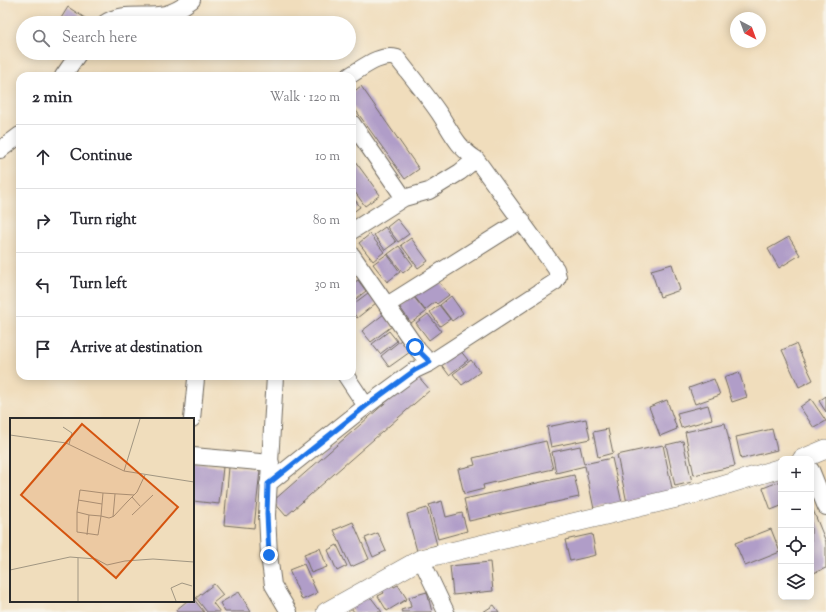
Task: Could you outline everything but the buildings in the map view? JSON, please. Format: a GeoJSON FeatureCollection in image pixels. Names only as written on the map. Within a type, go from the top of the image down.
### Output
{"type":"FeatureCollection","features":[{"type":"Feature","properties":{"kind":"street"},"geometry":{"type":"LineString","coordinates":[[140,16],[165,14],[182,8],[192,0]]}},
{"type":"Feature","properties":{"kind":"street"},"geometry":{"type":"LineString","coordinates":[[268,484],[366,406],[415,370],[430,362],[555,282],[558,277],[556,269],[522,220],[476,159],[465,152],[456,142],[439,114],[398,58],[390,56],[380,58],[356,72]]}},
{"type":"Feature","properties":{"kind":"street"},"geometry":{"type":"LineString","coordinates":[[66,72],[74,60]]}},
{"type":"Feature","properties":{"kind":"street"},"geometry":{"type":"LineString","coordinates":[[356,129],[404,198]]}},
{"type":"Feature","properties":{"kind":"street"},"geometry":{"type":"LineString","coordinates":[[0,150],[16,138]]}},
{"type":"Feature","properties":{"kind":"street"},"geometry":{"type":"LineString","coordinates":[[356,228],[404,198],[429,191],[460,172],[476,159]]}},
{"type":"Feature","properties":{"kind":"street"},"geometry":{"type":"LineString","coordinates":[[387,305],[522,220]]}},
{"type":"Feature","properties":{"kind":"street"},"geometry":{"type":"LineString","coordinates":[[356,261],[418,350],[430,362]]}},
{"type":"Feature","properties":{"kind":"street"},"geometry":{"type":"LineString","coordinates":[[192,418],[196,380]]}},
{"type":"Feature","properties":{"kind":"street"},"geometry":{"type":"LineString","coordinates":[[275,380],[267,514],[269,555],[274,585],[289,612]]}},
{"type":"Feature","properties":{"kind":"street"},"geometry":{"type":"LineString","coordinates":[[349,380],[366,406]]}},
{"type":"Feature","properties":{"kind":"street"},"geometry":{"type":"LineString","coordinates":[[814,456],[826,449]]}},
{"type":"Feature","properties":{"kind":"street"},"geometry":{"type":"LineString","coordinates":[[194,456],[271,462]]}},
{"type":"Feature","properties":{"kind":"street"},"geometry":{"type":"LineString","coordinates":[[326,612],[421,559],[702,492],[778,469]]}},
{"type":"Feature","properties":{"kind":"street"},"geometry":{"type":"LineString","coordinates":[[814,479],[826,507]]}},
{"type":"Feature","properties":{"kind":"street"},"geometry":{"type":"LineString","coordinates":[[421,559],[446,612]]}},
{"type":"Feature","properties":{"kind":"route"},"geometry":{"type":"LineString","coordinates":[[269,555],[267,514],[268,484],[366,406],[415,370],[430,362],[415,347]]}}]}
